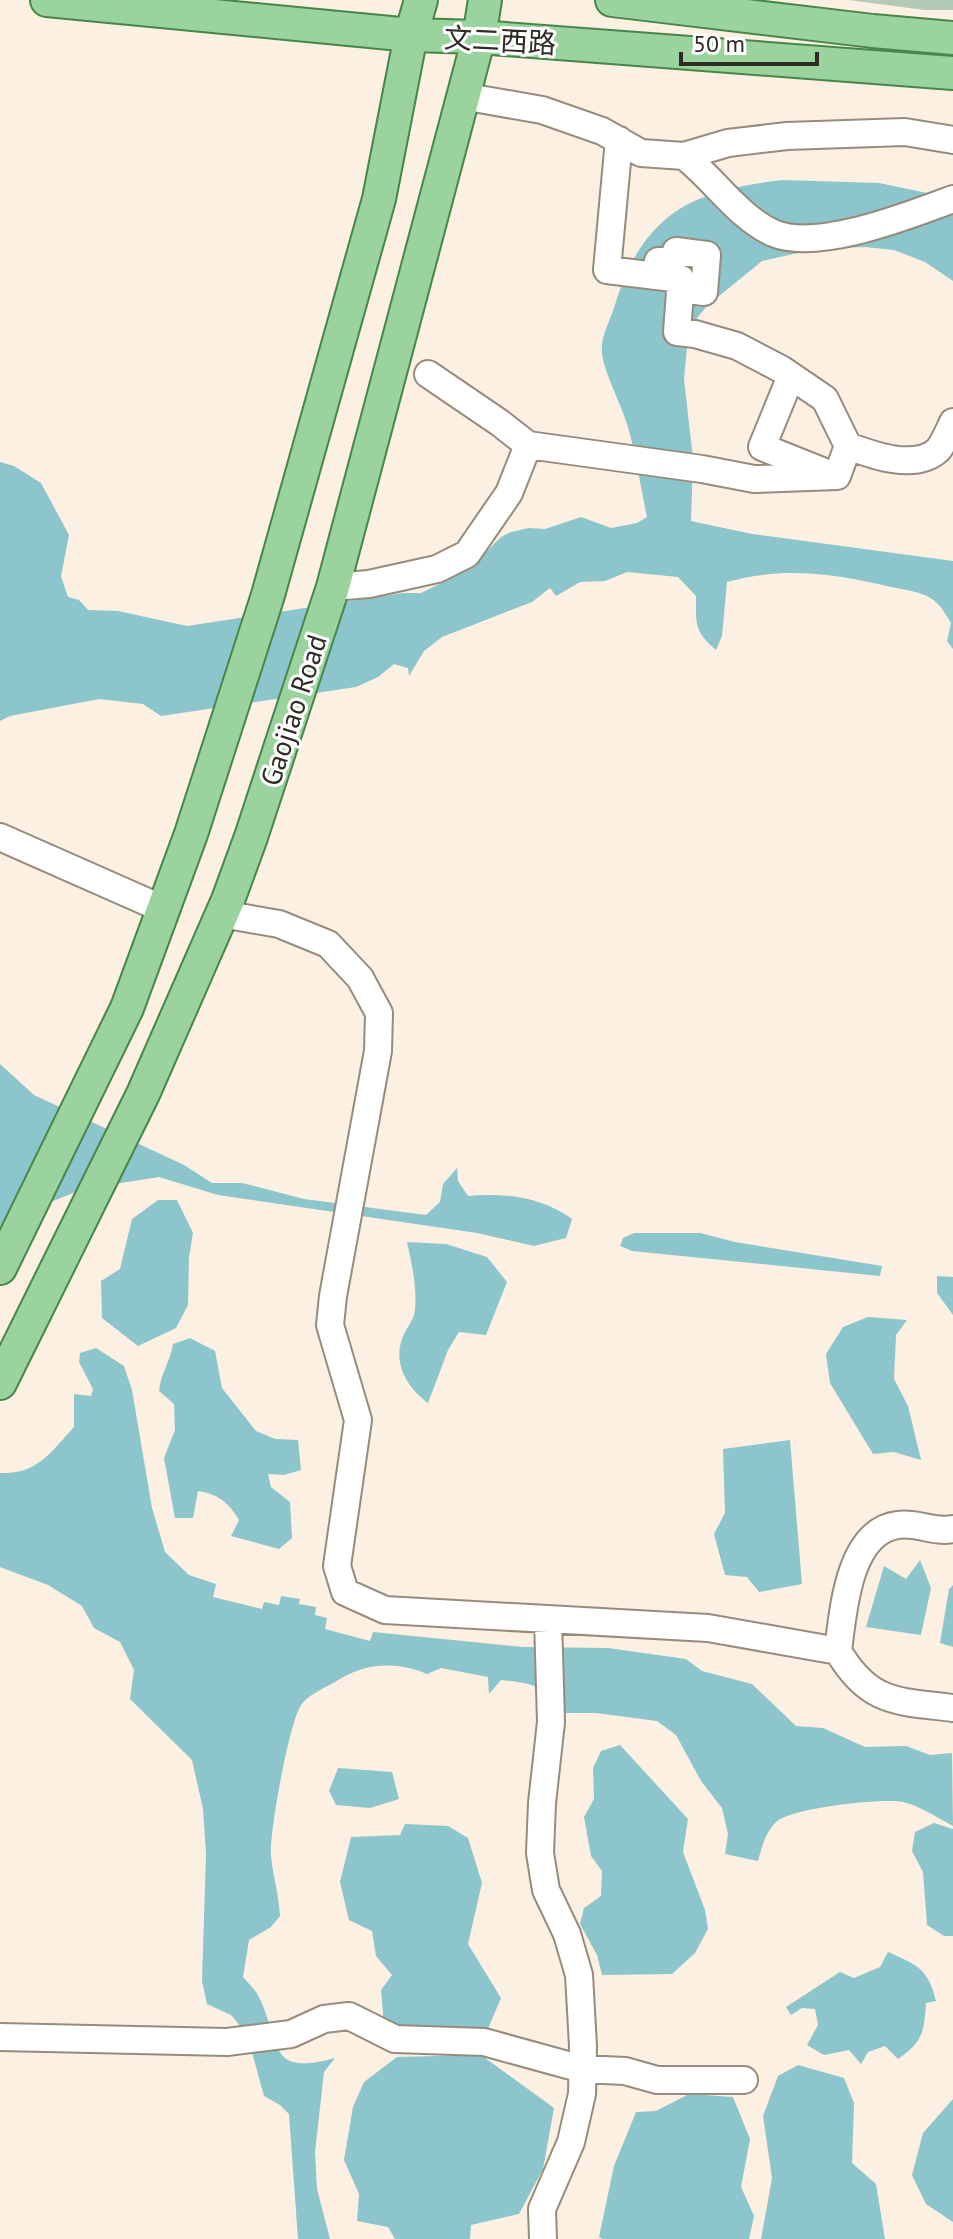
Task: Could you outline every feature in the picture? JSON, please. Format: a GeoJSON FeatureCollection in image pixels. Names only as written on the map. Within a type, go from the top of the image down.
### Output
{"type":"FeatureCollection","features":[{"type":"Feature","properties":{"kind":"main road","name":"文二西路"},"geometry":{"type":"LineString","coordinates":[[47,0],[411,35],[479,37],[953,73]]}},
{"type":"Feature","properties":{"kind":"main road"},"geometry":{"type":"LineString","coordinates":[[0,1268],[127,1008],[218,750],[268,595],[379,199],[411,35],[421,0]]}},
{"type":"Feature","properties":{"kind":"main road","name":"Gaojiao Road"},"geometry":{"type":"LineString","coordinates":[[0,1383],[143,1094],[222,914],[283,742],[333,587],[479,37],[485,0]]}},
{"type":"Feature","properties":{"kind":"main road"},"geometry":{"type":"LineString","coordinates":[[612,0],[953,38]]}},
{"type":"Feature","properties":{"kind":"street"},"geometry":{"type":"LineString","coordinates":[[462,96],[542,110],[602,131],[641,153],[691,161],[728,143],[787,136],[905,132],[953,140]]}},
{"type":"Feature","properties":{"kind":"street"},"geometry":{"type":"LineString","coordinates":[[619,140],[607,270],[681,279],[677,332],[737,346],[791,376],[825,399],[848,446],[881,458],[914,460],[938,450],[953,422]]}},
{"type":"Feature","properties":{"kind":"street"},"geometry":{"type":"LineString","coordinates":[[691,161],[744,213],[773,233],[804,240],[899,220],[953,199]]}},
{"type":"Feature","properties":{"kind":"street"},"geometry":{"type":"LineString","coordinates":[[655,276],[658,261],[673,261],[676,251],[707,255],[704,292],[681,289]]}},
{"type":"Feature","properties":{"kind":"street"},"geometry":{"type":"LineString","coordinates":[[428,374],[528,445],[754,479],[837,476]]}},
{"type":"Feature","properties":{"kind":"street"},"geometry":{"type":"LineString","coordinates":[[791,376],[762,447],[837,476]]}},
{"type":"Feature","properties":{"kind":"street"},"geometry":{"type":"LineString","coordinates":[[333,587],[369,584],[437,569],[467,554],[509,493],[528,445]]}},
{"type":"Feature","properties":{"kind":"street"},"geometry":{"type":"LineString","coordinates":[[837,476],[848,446]]}},
{"type":"Feature","properties":{"kind":"street"},"geometry":{"type":"LineString","coordinates":[[0,837],[163,909]]}},
{"type":"Feature","properties":{"kind":"street"},"geometry":{"type":"LineString","coordinates":[[222,914],[279,924],[328,944],[360,978],[379,1013],[378,1051],[330,1325],[358,1420],[337,1566],[345,1592],[385,1610],[708,1628],[838,1651]]}},
{"type":"Feature","properties":{"kind":"street"},"geometry":{"type":"LineString","coordinates":[[953,1529],[943,1531],[918,1525],[880,1529],[859,1556],[847,1587],[838,1651],[851,1673],[872,1693],[901,1701],[953,1708]]}},
{"type":"Feature","properties":{"kind":"street"},"geometry":{"type":"LineString","coordinates":[[543,2239],[542,2209],[571,2142],[582,2094],[579,1975],[567,1934],[546,1890],[540,1853],[551,1722],[548,1619]]}},
{"type":"Feature","properties":{"kind":"street"},"geometry":{"type":"LineString","coordinates":[[0,2037],[227,2042],[291,2034],[324,2019],[349,2016],[395,2039],[484,2042],[582,2069],[625,2071],[657,2080],[744,2080]]}},
{"type":"Feature","properties":{"kind":"green space"},"geometry":{"type":"Polygon","coordinates":[[[849,0],[953,0],[953,10],[924,10],[849,0]]]}},
{"type":"Feature","properties":{"kind":"water"},"geometry":{"type":"Polygon","coordinates":[[[783,180],[879,183],[927,193],[953,209],[953,281],[925,262],[894,250],[865,247],[816,249],[762,261],[707,306],[697,318],[687,347],[684,379],[693,459],[691,521],[752,534],[953,561],[953,649],[947,641],[951,623],[938,604],[927,596],[850,578],[789,573],[727,582],[722,636],[716,650],[698,626],[696,596],[678,577],[627,572],[605,581],[580,582],[556,596],[550,588],[532,602],[442,637],[424,651],[409,676],[408,668],[394,664],[378,677],[356,687],[161,716],[143,704],[99,699],[10,716],[0,721],[0,462],[14,466],[41,483],[69,535],[61,576],[68,597],[79,600],[88,610],[118,611],[187,626],[403,593],[421,593],[468,570],[501,537],[511,532],[529,528],[545,529],[581,517],[611,528],[637,523],[647,517],[635,457],[602,352],[604,334],[627,274],[640,248],[656,228],[675,212],[722,191],[783,180]]]}},
{"type":"Feature","properties":{"kind":"water"},"geometry":{"type":"Polygon","coordinates":[[[0,1064],[34,1095],[184,1165],[212,1183],[242,1183],[304,1199],[426,1215],[440,1202],[443,1184],[457,1168],[458,1181],[468,1196],[522,1198],[548,1205],[572,1219],[566,1238],[534,1246],[477,1233],[218,1195],[159,1177],[83,1189],[11,1218],[0,1226],[0,1064]]]}},
{"type":"Feature","properties":{"kind":"water"},"geometry":{"type":"Polygon","coordinates":[[[158,1200],[177,1200],[193,1233],[188,1305],[176,1328],[138,1346],[102,1318],[101,1281],[120,1269],[132,1219],[158,1200]]]}},
{"type":"Feature","properties":{"kind":"water"},"geometry":{"type":"Polygon","coordinates":[[[634,1233],[700,1233],[735,1242],[882,1266],[880,1276],[632,1251],[620,1246],[623,1238],[634,1233]]]}},
{"type":"Feature","properties":{"kind":"water"},"geometry":{"type":"Polygon","coordinates":[[[407,1242],[446,1244],[487,1257],[507,1282],[486,1335],[459,1332],[448,1350],[428,1403],[409,1383],[399,1358],[402,1339],[415,1310],[415,1284],[407,1242]]]}},
{"type":"Feature","properties":{"kind":"water"},"geometry":{"type":"Polygon","coordinates":[[[937,1276],[953,1277],[953,1315],[937,1293],[937,1276]]]}},
{"type":"Feature","properties":{"kind":"water"},"geometry":{"type":"Polygon","coordinates":[[[868,1317],[907,1320],[896,1335],[894,1379],[908,1406],[921,1460],[894,1452],[873,1454],[830,1383],[826,1354],[843,1327],[868,1317]]]}},
{"type":"Feature","properties":{"kind":"water"},"geometry":{"type":"Polygon","coordinates":[[[190,1338],[215,1351],[222,1388],[256,1431],[275,1439],[298,1440],[301,1470],[284,1475],[268,1474],[271,1487],[290,1502],[292,1538],[279,1549],[231,1536],[239,1520],[222,1500],[205,1492],[198,1491],[193,1518],[175,1518],[164,1458],[175,1430],[174,1404],[159,1391],[173,1344],[190,1338]]]}},
{"type":"Feature","properties":{"kind":"water"},"geometry":{"type":"Polygon","coordinates":[[[96,1348],[124,1366],[132,1390],[152,1508],[165,1552],[189,1575],[216,1584],[213,1597],[262,1609],[264,1602],[279,1605],[281,1596],[300,1599],[299,1604],[316,1607],[315,1615],[327,1618],[325,1629],[370,1641],[373,1632],[523,1647],[608,1648],[686,1659],[702,1671],[752,1684],[796,1726],[823,1728],[865,1747],[906,1746],[930,1755],[952,1753],[953,1826],[903,1802],[817,1808],[776,1822],[767,1835],[758,1861],[725,1854],[728,1834],[722,1808],[701,1781],[676,1735],[657,1721],[596,1713],[563,1713],[551,1696],[537,1687],[501,1680],[489,1694],[488,1677],[441,1668],[427,1674],[394,1666],[361,1669],[312,1695],[300,1707],[296,1718],[285,1756],[273,1826],[271,1856],[280,1916],[271,1927],[249,1940],[243,1977],[259,1997],[275,2042],[287,2059],[313,2063],[335,2058],[324,2072],[315,2152],[317,2189],[330,2239],[298,2239],[289,2114],[264,2096],[247,2034],[231,2015],[207,2004],[202,1981],[206,1854],[203,1809],[192,1760],[130,1699],[134,1670],[120,1642],[94,1628],[82,1606],[48,1585],[0,1567],[0,1473],[13,1473],[34,1466],[74,1427],[74,1394],[91,1396],[93,1389],[79,1362],[80,1353],[96,1348]]]}},
{"type":"Feature","properties":{"kind":"water"},"geometry":{"type":"Polygon","coordinates":[[[790,1440],[802,1584],[759,1592],[747,1577],[725,1575],[714,1534],[725,1513],[723,1449],[790,1440]]]}},
{"type":"Feature","properties":{"kind":"water"},"geometry":{"type":"Polygon","coordinates":[[[920,1560],[931,1588],[921,1635],[866,1627],[884,1566],[906,1579],[920,1560]]]}},
{"type":"Feature","properties":{"kind":"water"},"geometry":{"type":"Polygon","coordinates":[[[953,1585],[953,1647],[940,1643],[949,1589],[953,1585]]]}},
{"type":"Feature","properties":{"kind":"water"},"geometry":{"type":"Polygon","coordinates":[[[620,1745],[688,1819],[683,1852],[705,1910],[708,1929],[695,1953],[672,1974],[602,1975],[597,1955],[580,1924],[584,1908],[601,1896],[602,1871],[591,1856],[584,1817],[594,1799],[593,1768],[601,1751],[620,1745]]]}},
{"type":"Feature","properties":{"kind":"water"},"geometry":{"type":"Polygon","coordinates":[[[338,1768],[392,1772],[399,1799],[370,1808],[336,1805],[329,1791],[338,1768]]]}},
{"type":"Feature","properties":{"kind":"water"},"geometry":{"type":"Polygon","coordinates":[[[934,1823],[953,1829],[953,1936],[944,1936],[927,1925],[923,1872],[912,1851],[915,1832],[934,1823]]]}},
{"type":"Feature","properties":{"kind":"water"},"geometry":{"type":"Polygon","coordinates":[[[405,1824],[448,1826],[468,1838],[482,1883],[468,1944],[501,1998],[487,2031],[384,2027],[381,1990],[392,1975],[376,1956],[372,1931],[349,1920],[340,1882],[351,1837],[400,1835],[405,1824]]]}},
{"type":"Feature","properties":{"kind":"water"},"geometry":{"type":"Polygon","coordinates":[[[888,1952],[907,1960],[925,1974],[936,2001],[926,2003],[921,2036],[913,2047],[898,2059],[885,2046],[868,2052],[861,2064],[849,2050],[824,2055],[807,2045],[818,2025],[815,2009],[802,2008],[791,2015],[786,2007],[840,1972],[854,1978],[880,1967],[888,1952]]]}},
{"type":"Feature","properties":{"kind":"water"},"geometry":{"type":"Polygon","coordinates":[[[481,2055],[554,2108],[543,2169],[519,2214],[471,2225],[470,2239],[395,2239],[388,2227],[357,2221],[359,2194],[344,2160],[353,2107],[364,2082],[397,2057],[481,2055]]]}},
{"type":"Feature","properties":{"kind":"water"},"geometry":{"type":"Polygon","coordinates":[[[798,2065],[844,2078],[854,2103],[852,2163],[876,2184],[885,2239],[761,2239],[772,2178],[763,2116],[778,2076],[798,2065]]]}},
{"type":"Feature","properties":{"kind":"water"},"geometry":{"type":"Polygon","coordinates":[[[689,2094],[733,2097],[750,2139],[741,2187],[754,2216],[749,2239],[599,2237],[614,2166],[636,2112],[656,2111],[689,2094]]]}},
{"type":"Feature","properties":{"kind":"water"},"geometry":{"type":"Polygon","coordinates":[[[953,2099],[953,2222],[926,2204],[912,2175],[923,2133],[953,2099]]]}}]}
